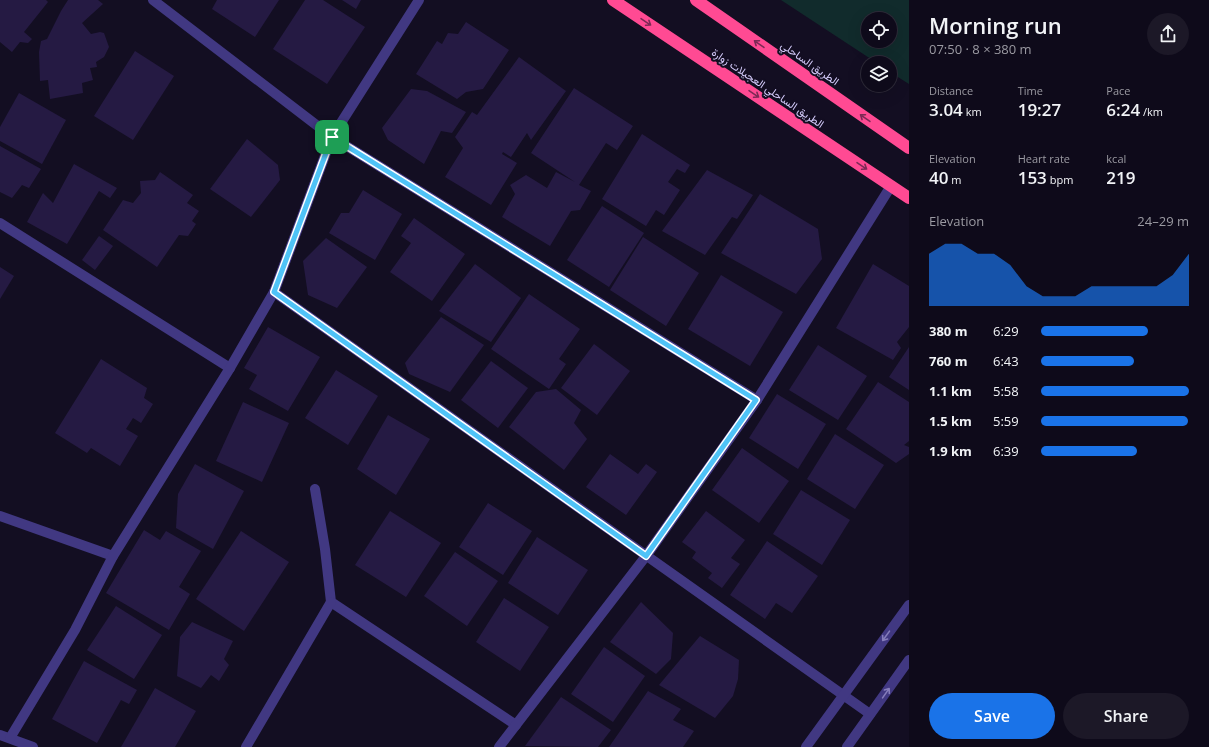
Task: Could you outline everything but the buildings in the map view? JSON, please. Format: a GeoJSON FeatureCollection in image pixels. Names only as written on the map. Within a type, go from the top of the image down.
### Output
{"type":"FeatureCollection","features":[{"type":"Feature","properties":{"kind":"highway","name":"الطريق الساحلي العجيلات زوارة"},"geometry":{"type":"LineString","coordinates":[[613,0],[909,198]]}},
{"type":"Feature","properties":{"kind":"highway","name":"الطريق الساحلي"},"geometry":{"type":"LineString","coordinates":[[696,0],[909,148]]}},
{"type":"Feature","properties":{"kind":"street"},"geometry":{"type":"LineString","coordinates":[[153,0],[332,137],[756,400]]}},
{"type":"Feature","properties":{"kind":"street"},"geometry":{"type":"LineString","coordinates":[[10,738],[75,630],[113,556],[230,368],[274,292],[332,137],[419,0]]}},
{"type":"Feature","properties":{"kind":"street"},"geometry":{"type":"LineString","coordinates":[[499,747],[646,556],[756,400],[891,186]]}},
{"type":"Feature","properties":{"kind":"street"},"geometry":{"type":"LineString","coordinates":[[0,223],[230,368]]}},
{"type":"Feature","properties":{"kind":"street"},"geometry":{"type":"LineString","coordinates":[[274,292],[870,714]]}},
{"type":"Feature","properties":{"kind":"street"},"geometry":{"type":"LineString","coordinates":[[246,747],[331,602],[325,549],[315,488]]}},
{"type":"Feature","properties":{"kind":"street"},"geometry":{"type":"LineString","coordinates":[[0,516],[113,556]]}},
{"type":"Feature","properties":{"kind":"street"},"geometry":{"type":"LineString","coordinates":[[331,602],[516,724]]}},
{"type":"Feature","properties":{"kind":"street"},"geometry":{"type":"LineString","coordinates":[[806,747],[909,605]]}},
{"type":"Feature","properties":{"kind":"street"},"geometry":{"type":"LineString","coordinates":[[847,747],[909,660]]}},
{"type":"Feature","properties":{"kind":"street"},"geometry":{"type":"LineString","coordinates":[[0,735],[33,747]]}},
{"type":"Feature","properties":{"kind":"green space"},"geometry":{"type":"Polygon","coordinates":[[[781,0],[909,0],[909,84],[897,76],[897,56],[866,56],[781,0]]]}},
{"type":"Feature","properties":{"kind":"route"},"geometry":{"type":"LineString","coordinates":[[332,137],[756,400],[646,556],[274,292],[332,137]]}}]}
